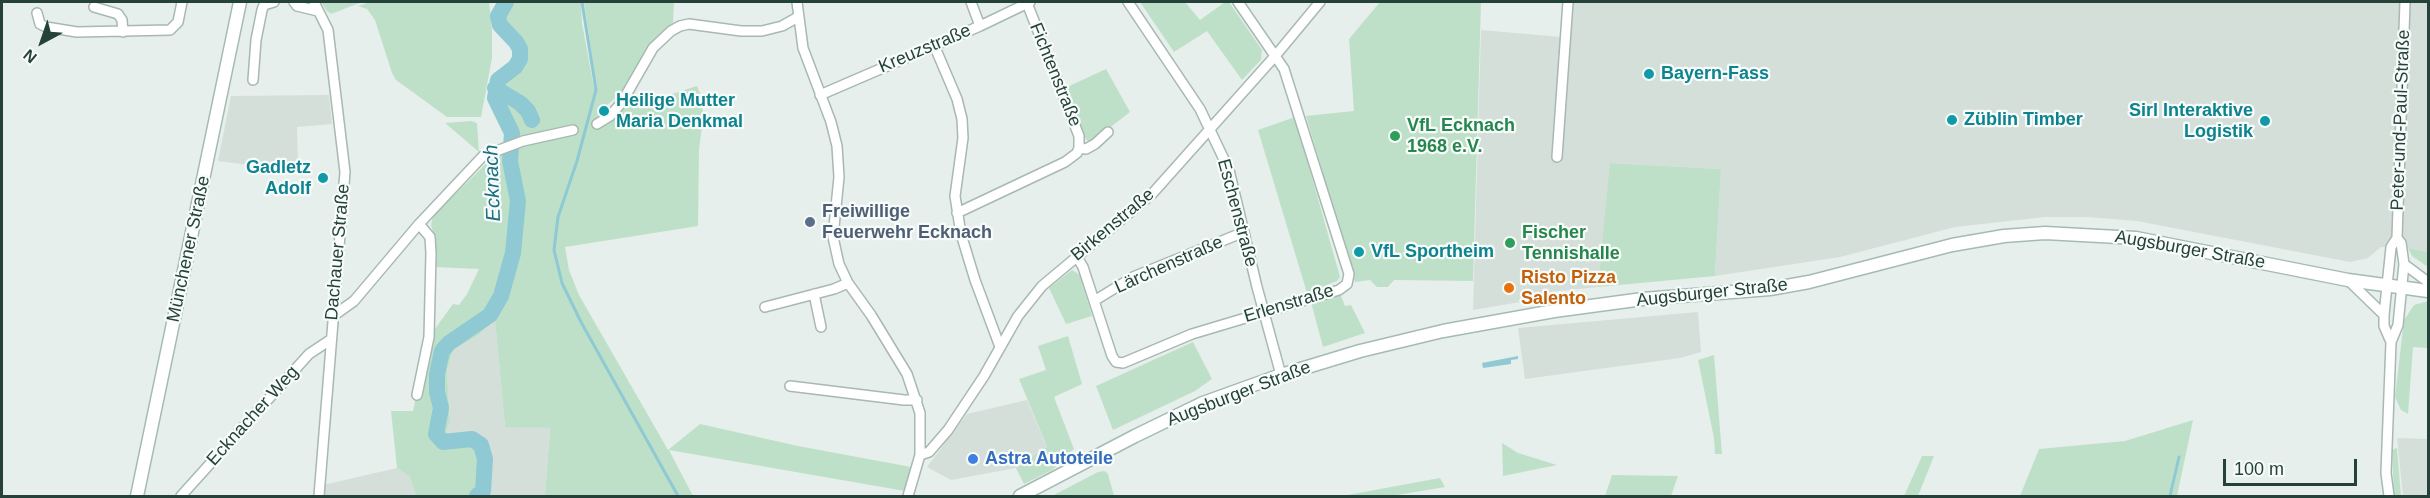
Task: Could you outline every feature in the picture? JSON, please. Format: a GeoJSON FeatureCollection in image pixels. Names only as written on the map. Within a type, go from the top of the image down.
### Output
{"type":"FeatureCollection","features":[{"type":"Feature","properties":{"kind":"main road","name":"Münchener Straße"},"geometry":{"type":"LineString","coordinates":[[137,496],[240,2]]}},
{"type":"Feature","properties":{"kind":"main road","name":"Augsburger Straße"},"geometry":{"type":"LineString","coordinates":[[1020,496],[1193,408],[1281,375],[1360,351],[1443,332],[1554,311],[1633,300],[1799,284],[1952,245],[2004,236],[2045,233],[2136,238],[2348,280],[2428,291]]}},
{"type":"Feature","properties":{"kind":"street"},"geometry":{"type":"LineString","coordinates":[[37,13],[40,24],[45,27],[77,32],[170,30],[175,27],[182,2]]}},
{"type":"Feature","properties":{"kind":"street"},"geometry":{"type":"LineString","coordinates":[[253,80],[256,40],[262,10],[264,5],[274,2]]}},
{"type":"Feature","properties":{"kind":"street"},"geometry":{"type":"LineString","coordinates":[[294,2],[297,6],[318,11]]}},
{"type":"Feature","properties":{"kind":"street","name":"Dachauer Straße"},"geometry":{"type":"LineString","coordinates":[[314,2],[328,30],[345,172],[319,496]]}},
{"type":"Feature","properties":{"kind":"street"},"geometry":{"type":"LineString","coordinates":[[798,2],[803,48],[831,122],[837,146],[839,177],[833,237],[839,264],[848,283],[896,353],[917,400],[921,427],[920,455],[908,496]]}},
{"type":"Feature","properties":{"kind":"street"},"geometry":{"type":"LineString","coordinates":[[970,2],[980,26]]}},
{"type":"Feature","properties":{"kind":"street","name":"Kreuzstraße"},"geometry":{"type":"LineString","coordinates":[[820,95],[980,26],[1028,2]]}},
{"type":"Feature","properties":{"kind":"street","name":"Fichtenstraße"},"geometry":{"type":"LineString","coordinates":[[957,213],[1065,162],[1077,153],[1079,148],[1079,136],[1028,2]]}},
{"type":"Feature","properties":{"kind":"street","name":"Eschenstraße"},"geometry":{"type":"LineString","coordinates":[[1128,2],[1200,109],[1229,170],[1281,375]]}},
{"type":"Feature","properties":{"kind":"street","name":"Erlenstraße"},"geometry":{"type":"LineString","coordinates":[[1077,257],[1083,267],[1112,356],[1116,362],[1123,363],[1192,334],[1339,290],[1347,284],[1349,274],[1299,110],[1284,69],[1238,2]]}},
{"type":"Feature","properties":{"kind":"street","name":"Birkenstraße"},"geometry":{"type":"LineString","coordinates":[[920,455],[929,452],[948,430],[984,376],[1018,316],[1042,286],[1152,195],[1320,2]]}},
{"type":"Feature","properties":{"kind":"street"},"geometry":{"type":"LineString","coordinates":[[1557,157],[1568,2]]}},
{"type":"Feature","properties":{"kind":"street","name":"Peter-und-Paul-Straße"},"geometry":{"type":"LineString","coordinates":[[2384,315],[2391,247],[2397,238],[2405,2]]}},
{"type":"Feature","properties":{"kind":"street"},"geometry":{"type":"LineString","coordinates":[[94,7],[118,14],[122,20],[123,32]]}},
{"type":"Feature","properties":{"kind":"street"},"geometry":{"type":"LineString","coordinates":[[597,124],[617,110],[653,48],[671,31],[689,24],[741,31],[762,31],[782,26],[798,17]]}},
{"type":"Feature","properties":{"kind":"street"},"geometry":{"type":"LineString","coordinates":[[934,45],[957,99],[962,119],[963,138],[955,196],[957,213],[968,258],[1000,347]]}},
{"type":"Feature","properties":{"kind":"street"},"geometry":{"type":"LineString","coordinates":[[333,316],[354,301],[419,224],[483,156],[523,141],[573,130]]}},
{"type":"Feature","properties":{"kind":"street","name":"Fichtenstraße"},"geometry":{"type":"LineString","coordinates":[[1079,148],[1086,149],[1108,132]]}},
{"type":"Feature","properties":{"kind":"street"},"geometry":{"type":"LineString","coordinates":[[417,395],[429,338],[431,244],[427,231],[419,224]]}},
{"type":"Feature","properties":{"kind":"street","name":"Lärchenstraße"},"geometry":{"type":"LineString","coordinates":[[1095,301],[1133,277],[1244,232]]}},
{"type":"Feature","properties":{"kind":"street","name":"Peter-und-Paul-Straße"},"geometry":{"type":"LineString","coordinates":[[2391,342],[2398,325],[2404,264],[2402,243],[2397,238]]}},
{"type":"Feature","properties":{"kind":"street"},"geometry":{"type":"LineString","coordinates":[[2404,264],[2428,282]]}},
{"type":"Feature","properties":{"kind":"street"},"geometry":{"type":"LineString","coordinates":[[2348,280],[2384,315],[2384,326],[2391,342],[2386,473],[2389,496]]}},
{"type":"Feature","properties":{"kind":"street"},"geometry":{"type":"LineString","coordinates":[[765,307],[834,289],[848,283]]}},
{"type":"Feature","properties":{"kind":"street"},"geometry":{"type":"LineString","coordinates":[[814,294],[821,327]]}},
{"type":"Feature","properties":{"kind":"street","name":"Ecknacher Weg"},"geometry":{"type":"LineString","coordinates":[[181,496],[309,354],[330,340]]}},
{"type":"Feature","properties":{"kind":"street"},"geometry":{"type":"LineString","coordinates":[[790,386],[917,400]]}},
{"type":"Feature","properties":{"kind":"street"},"geometry":{"type":"LineString","coordinates":[[913,483],[915,496]]}},
{"type":"Feature","properties":{"kind":"shaded area"},"geometry":{"type":"Polygon","coordinates":[[[1563,2],[2428,2],[2428,252],[2408,248],[2381,247],[2368,258],[2350,262],[2137,221],[2087,217],[2045,217],[1955,227],[1840,257],[1715,276],[1721,169],[1611,163],[1598,287],[1538,293],[1538,299],[1473,310],[1481,30],[1561,37],[1563,2]]]}},
{"type":"Feature","properties":{"kind":"shaded area"},"geometry":{"type":"Polygon","coordinates":[[[329,95],[332,124],[297,127],[298,163],[257,166],[218,161],[231,96],[329,95]]]}},
{"type":"Feature","properties":{"kind":"shaded area"},"geometry":{"type":"Polygon","coordinates":[[[1698,312],[1701,352],[1680,358],[1525,379],[1518,328],[1698,312]]]}},
{"type":"Feature","properties":{"kind":"shaded area"},"geometry":{"type":"Polygon","coordinates":[[[495,320],[505,426],[550,428],[545,496],[487,496],[490,469],[484,439],[470,433],[452,437],[445,432],[450,421],[447,371],[453,350],[479,335],[495,320]]]}},
{"type":"Feature","properties":{"kind":"shaded area"},"geometry":{"type":"Polygon","coordinates":[[[1027,400],[1047,448],[1016,468],[951,480],[927,467],[967,414],[1027,400]]]}},
{"type":"Feature","properties":{"kind":"shaded area"},"geometry":{"type":"Polygon","coordinates":[[[2397,438],[2428,439],[2428,496],[2403,496],[2397,438]]]}},
{"type":"Feature","properties":{"kind":"shaded area"},"geometry":{"type":"Polygon","coordinates":[[[397,468],[410,477],[416,496],[322,496],[323,485],[397,468]]]}},
{"type":"Feature","properties":{"kind":"green space"},"geometry":{"type":"Polygon","coordinates":[[[321,2],[362,2],[331,14],[321,2]]]}},
{"type":"Feature","properties":{"kind":"green space"},"geometry":{"type":"Polygon","coordinates":[[[370,2],[489,2],[492,58],[481,117],[447,117],[396,80],[375,20],[367,9],[358,6],[370,2]]]}},
{"type":"Feature","properties":{"kind":"green space"},"geometry":{"type":"Polygon","coordinates":[[[512,2],[581,2],[582,23],[594,88],[597,92],[584,2],[674,2],[673,23],[661,35],[627,88],[606,106],[601,125],[634,89],[635,106],[697,86],[702,98],[703,117],[699,150],[698,226],[565,247],[569,270],[579,295],[668,450],[700,424],[798,446],[911,467],[905,491],[669,450],[693,496],[545,496],[550,428],[505,427],[495,320],[479,335],[453,350],[447,371],[450,421],[446,432],[452,437],[470,433],[484,439],[490,469],[487,496],[416,496],[410,477],[397,468],[391,411],[413,411],[429,337],[453,304],[459,305],[479,269],[434,267],[435,239],[431,225],[433,216],[496,154],[517,146],[562,135],[552,130],[518,138],[516,128],[499,100],[504,95],[524,113],[530,125],[535,126],[537,122],[526,101],[514,96],[501,83],[519,72],[525,60],[526,47],[520,37],[502,24],[501,17],[504,9],[512,2]]]}},
{"type":"Feature","properties":{"kind":"green space"},"geometry":{"type":"Polygon","coordinates":[[[1140,2],[1185,2],[1200,20],[1225,2],[1229,2],[1262,50],[1261,60],[1242,80],[1207,31],[1174,52],[1140,2]]]}},
{"type":"Feature","properties":{"kind":"green space","name":"VfL Ecknach 1968 e.V."},"geometry":{"type":"Polygon","coordinates":[[[1380,2],[1481,2],[1473,281],[1394,280],[1388,287],[1377,287],[1370,280],[1355,282],[1306,116],[1354,111],[1349,39],[1380,2]]]}},
{"type":"Feature","properties":{"kind":"green space"},"geometry":{"type":"Polygon","coordinates":[[[1106,69],[1130,112],[1090,143],[1083,136],[1065,88],[1106,69]]]}},
{"type":"Feature","properties":{"kind":"green space"},"geometry":{"type":"Polygon","coordinates":[[[1295,117],[1340,277],[1337,281],[1307,293],[1258,130],[1295,117]]]}},
{"type":"Feature","properties":{"kind":"green space"},"geometry":{"type":"Polygon","coordinates":[[[471,121],[477,123],[479,152],[445,123],[471,121]]]}},
{"type":"Feature","properties":{"kind":"green space"},"geometry":{"type":"Polygon","coordinates":[[[1610,163],[1721,169],[1715,276],[1598,287],[1610,163]]]}},
{"type":"Feature","properties":{"kind":"green space"},"geometry":{"type":"Polygon","coordinates":[[[2408,248],[2428,252],[2428,267],[2412,256],[2408,248]]]}},
{"type":"Feature","properties":{"kind":"green space"},"geometry":{"type":"Polygon","coordinates":[[[1072,270],[1080,275],[1092,316],[1066,324],[1049,288],[1072,270]]]}},
{"type":"Feature","properties":{"kind":"green space"},"geometry":{"type":"Polygon","coordinates":[[[1340,293],[1345,306],[1351,305],[1365,333],[1323,347],[1311,302],[1340,293]]]}},
{"type":"Feature","properties":{"kind":"green space"},"geometry":{"type":"Polygon","coordinates":[[[2428,301],[2428,348],[2413,347],[2408,414],[2401,410],[2395,397],[2404,320],[2414,305],[2428,301]]]}},
{"type":"Feature","properties":{"kind":"green space"},"geometry":{"type":"Polygon","coordinates":[[[1068,336],[1082,384],[1054,397],[1074,449],[1052,470],[1024,484],[1016,468],[1047,447],[1019,379],[1046,370],[1038,346],[1068,336]]]}},
{"type":"Feature","properties":{"kind":"green space"},"geometry":{"type":"Polygon","coordinates":[[[1193,342],[1212,379],[1195,391],[1113,430],[1096,386],[1193,342]]]}},
{"type":"Feature","properties":{"kind":"green space"},"geometry":{"type":"Polygon","coordinates":[[[1714,355],[1722,454],[1715,454],[1714,438],[1698,360],[1714,355]]]}},
{"type":"Feature","properties":{"kind":"green space"},"geometry":{"type":"Polygon","coordinates":[[[2193,420],[2177,496],[2020,496],[2039,449],[2125,441],[2193,420]]]}},
{"type":"Feature","properties":{"kind":"green space"},"geometry":{"type":"Polygon","coordinates":[[[1502,443],[1518,453],[1557,465],[1503,476],[1502,443]]]}},
{"type":"Feature","properties":{"kind":"green space"},"geometry":{"type":"Polygon","coordinates":[[[2397,448],[2401,496],[2394,496],[2392,450],[2397,448]]]}},
{"type":"Feature","properties":{"kind":"green space"},"geometry":{"type":"Polygon","coordinates":[[[1922,456],[1934,456],[1918,496],[1904,496],[1922,456]]]}},
{"type":"Feature","properties":{"kind":"green space"},"geometry":{"type":"Polygon","coordinates":[[[1105,471],[1108,474],[1114,496],[1052,496],[1098,472],[1105,471]]]}},
{"type":"Feature","properties":{"kind":"green space"},"geometry":{"type":"Polygon","coordinates":[[[1612,475],[1678,476],[1671,496],[1605,496],[1612,475]]]}},
{"type":"Feature","properties":{"kind":"green space"},"geometry":{"type":"Polygon","coordinates":[[[1440,478],[1445,487],[1391,496],[1342,496],[1440,478]]]}},
{"type":"Feature","properties":{"kind":"water"},"geometry":{"type":"Polygon","coordinates":[[[1518,356],[1518,359],[1511,360],[1511,364],[1483,368],[1482,363],[1518,356]]]}},
{"type":"Feature","properties":{"kind":"waterway","name":"Ecknach"},"geometry":{"type":"LineString","coordinates":[[477,496],[483,491],[485,459],[481,445],[472,439],[443,442],[436,434],[441,408],[437,392],[437,374],[442,351],[449,343],[490,315],[501,296],[513,253],[518,201],[510,161],[512,133],[495,98],[498,80],[515,67],[520,59],[520,49],[516,42],[500,25],[498,16],[506,2]]}},
{"type":"Feature","properties":{"kind":"waterway"},"geometry":{"type":"LineString","coordinates":[[582,2],[596,90],[577,161],[558,217],[554,250],[562,283],[581,322],[678,496]]}},
{"type":"Feature","properties":{"kind":"waterway","name":"Ecknach"},"geometry":{"type":"LineString","coordinates":[[495,88],[520,103],[528,111],[532,120]]}},
{"type":"Feature","properties":{"kind":"waterway"},"geometry":{"type":"LineString","coordinates":[[2170,496],[2179,457]]}},
{"type":"Feature","properties":{"kind":"place","name":"Bayern-Fass"},"geometry":{"type":"Point","coordinates":[1649,74]}},
{"type":"Feature","properties":{"kind":"place","name":"Heilige Mutter Maria Denkmal"},"geometry":{"type":"Point","coordinates":[604,111]}},
{"type":"Feature","properties":{"kind":"place","name":"Züblin Timber"},"geometry":{"type":"Point","coordinates":[1952,120]}},
{"type":"Feature","properties":{"kind":"place","name":"Sirl Interaktive Logistik"},"geometry":{"type":"Point","coordinates":[2265,121]}},
{"type":"Feature","properties":{"kind":"place","name":"VfL Ecknach 1968 e.V."},"geometry":{"type":"Point","coordinates":[1395,136]}},
{"type":"Feature","properties":{"kind":"place","name":"Gadletz Adolf"},"geometry":{"type":"Point","coordinates":[323,178]}},
{"type":"Feature","properties":{"kind":"place","name":"Freiwillige Feuerwehr Ecknach"},"geometry":{"type":"Point","coordinates":[810,222]}},
{"type":"Feature","properties":{"kind":"place","name":"Fischer Tennishalle"},"geometry":{"type":"Point","coordinates":[1510,243]}},
{"type":"Feature","properties":{"kind":"place","name":"VfL Sportheim"},"geometry":{"type":"Point","coordinates":[1359,252]}},
{"type":"Feature","properties":{"kind":"place","name":"Risto Pizza Salento"},"geometry":{"type":"Point","coordinates":[1509,288]}},
{"type":"Feature","properties":{"kind":"place","name":"Astra Autoteile"},"geometry":{"type":"Point","coordinates":[973,459]}}]}
